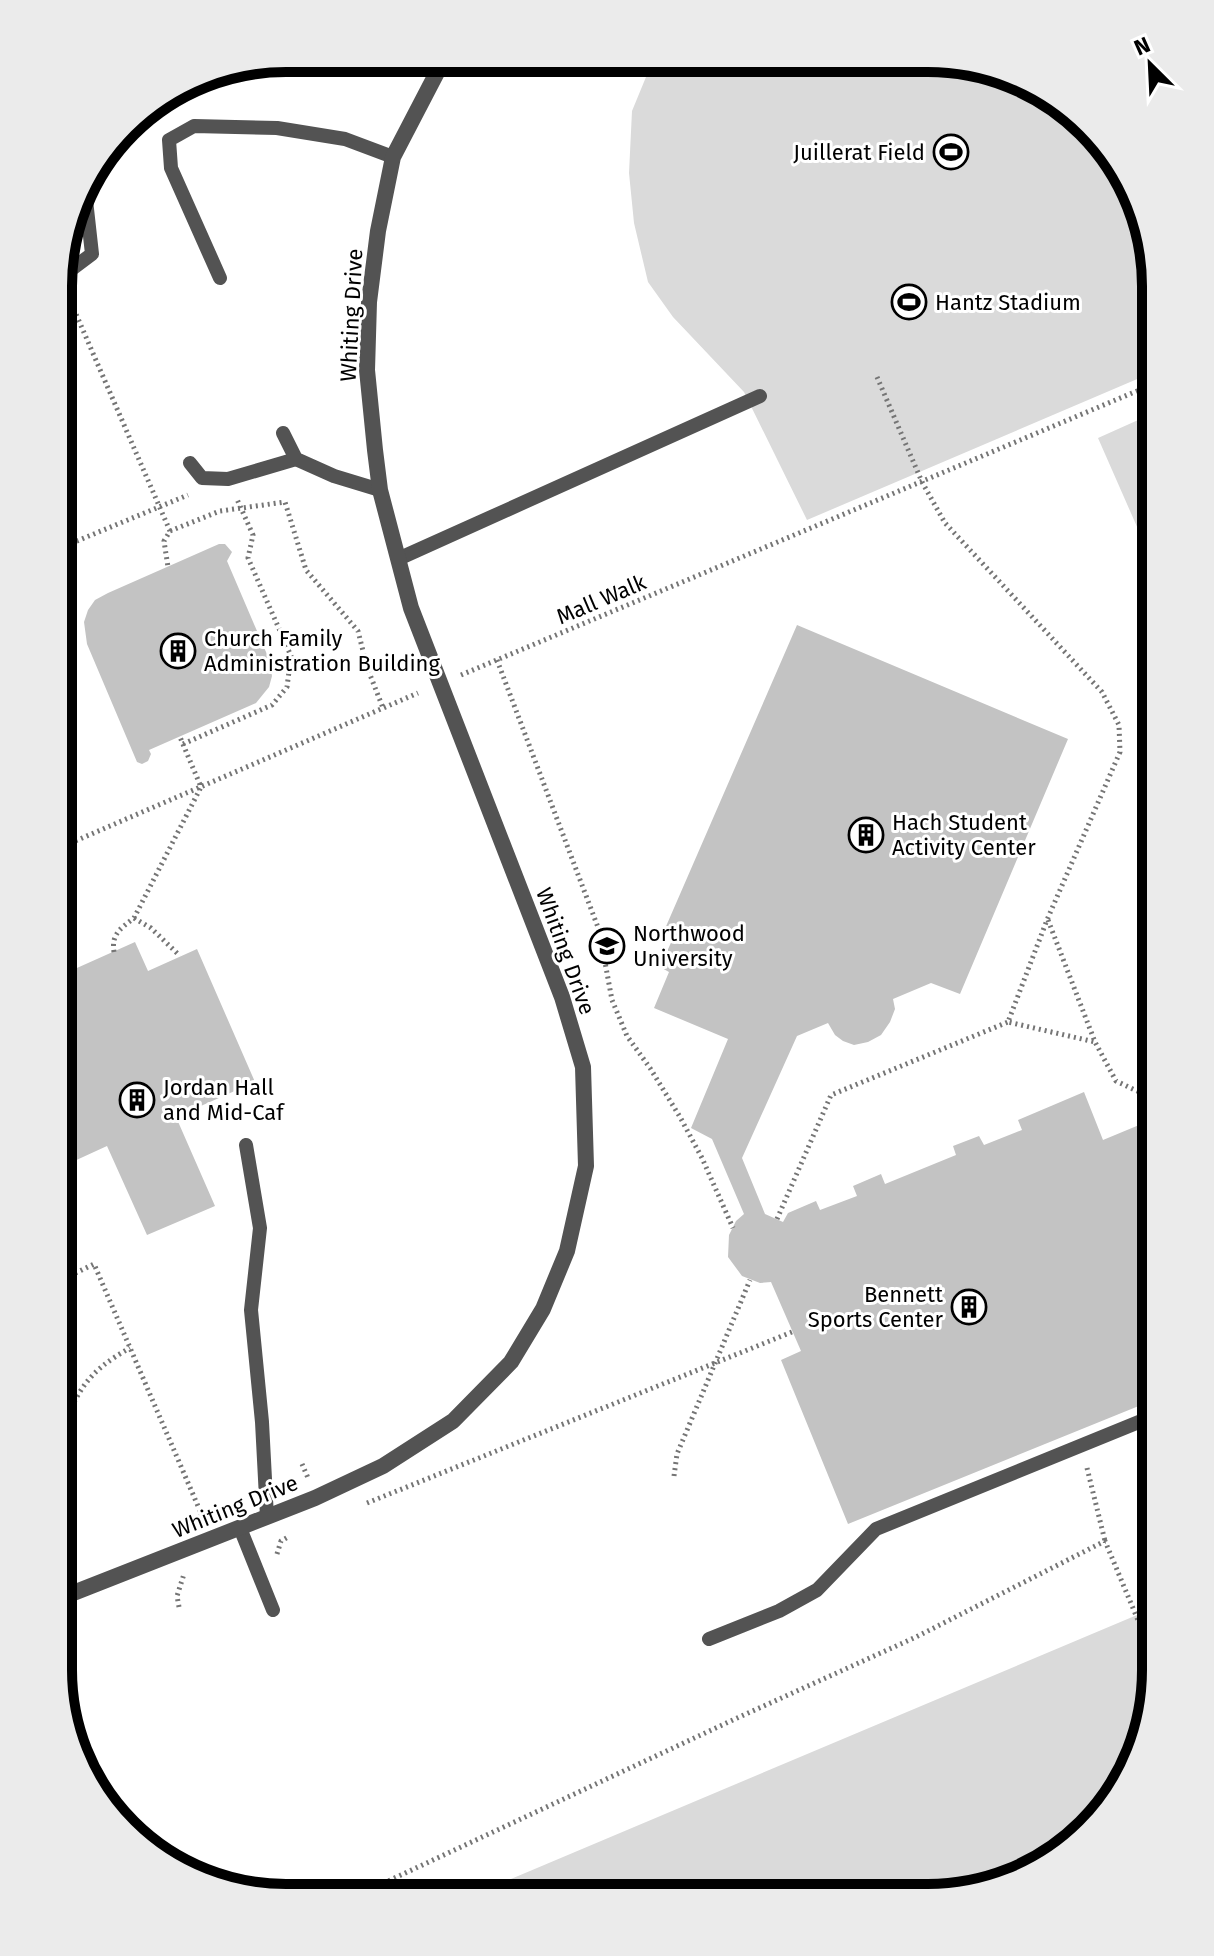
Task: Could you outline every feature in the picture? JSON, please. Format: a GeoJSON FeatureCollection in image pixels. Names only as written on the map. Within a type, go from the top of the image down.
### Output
{"type":"FeatureCollection","features":[{"type":"Feature","properties":{"kind":"street","name":"Whiting Drive"},"geometry":{"type":"LineString","coordinates":[[72,1594],[315,1498],[395,1458],[453,1421],[511,1362],[543,1309],[567,1251],[586,1166],[583,1067],[562,997],[411,608],[380,490],[367,370],[369,302],[378,231],[393,157],[437,72]]}},
{"type":"Feature","properties":{"kind":"lane"},"geometry":{"type":"LineString","coordinates":[[220,278],[171,168],[169,140],[194,126],[277,128],[345,139],[393,157]]}},
{"type":"Feature","properties":{"kind":"lane"},"geometry":{"type":"LineString","coordinates":[[73,268],[92,254],[87,208]]}},
{"type":"Feature","properties":{"kind":"lane"},"geometry":{"type":"LineString","coordinates":[[398,559],[760,396]]}},
{"type":"Feature","properties":{"kind":"lane"},"geometry":{"type":"LineString","coordinates":[[283,433],[296,459],[334,476],[380,490]]}},
{"type":"Feature","properties":{"kind":"lane"},"geometry":{"type":"LineString","coordinates":[[190,463],[202,478],[228,479],[296,459]]}},
{"type":"Feature","properties":{"kind":"lane"},"geometry":{"type":"LineString","coordinates":[[246,1145],[260,1228],[251,1310],[267,1517]]}},
{"type":"Feature","properties":{"kind":"lane"},"geometry":{"type":"LineString","coordinates":[[709,1639],[779,1611],[817,1590],[876,1529],[1142,1420]]}},
{"type":"Feature","properties":{"kind":"lane"},"geometry":{"type":"LineString","coordinates":[[240,1528],[273,1610]]}},
{"type":"Feature","properties":{"kind":"path"},"geometry":{"type":"LineString","coordinates":[[72,303],[170,531]]}},
{"type":"Feature","properties":{"kind":"path"},"geometry":{"type":"LineString","coordinates":[[877,377],[922,482],[945,523],[1102,692],[1119,725],[1120,752],[1047,920],[1008,1022]]}},
{"type":"Feature","properties":{"kind":"path","name":"Mall Walk"},"geometry":{"type":"LineString","coordinates":[[72,842],[1142,389]]}},
{"type":"Feature","properties":{"kind":"path"},"geometry":{"type":"LineString","coordinates":[[72,543],[228,479],[253,535],[248,558],[291,656],[287,687],[272,705],[183,744]]}},
{"type":"Feature","properties":{"kind":"path"},"geometry":{"type":"LineString","coordinates":[[168,567],[164,541],[170,531],[220,511],[285,502],[306,570],[358,631],[367,667],[383,708]]}},
{"type":"Feature","properties":{"kind":"path"},"geometry":{"type":"LineString","coordinates":[[497,660],[599,930],[612,1000],[627,1036],[650,1068],[702,1158],[733,1228]]}},
{"type":"Feature","properties":{"kind":"path"},"geometry":{"type":"LineString","coordinates":[[114,952],[117,931],[134,918],[149,883],[201,787],[180,737]]}},
{"type":"Feature","properties":{"kind":"path"},"geometry":{"type":"LineString","coordinates":[[134,918],[151,928],[180,956]]}},
{"type":"Feature","properties":{"kind":"path"},"geometry":{"type":"LineString","coordinates":[[1047,920],[1095,1042],[1116,1081],[1142,1093]]}},
{"type":"Feature","properties":{"kind":"path"},"geometry":{"type":"LineString","coordinates":[[777,1219],[831,1095],[1008,1022],[1095,1042]]}},
{"type":"Feature","properties":{"kind":"path"},"geometry":{"type":"LineString","coordinates":[[72,1275],[94,1264],[201,1513],[177,1596],[179,1607]]}},
{"type":"Feature","properties":{"kind":"path"},"geometry":{"type":"LineString","coordinates":[[674,1476],[677,1454],[750,1280]]}},
{"type":"Feature","properties":{"kind":"path"},"geometry":{"type":"LineString","coordinates":[[353,1509],[792,1332]]}},
{"type":"Feature","properties":{"kind":"path"},"geometry":{"type":"LineString","coordinates":[[72,1405],[81,1386],[106,1361],[130,1348]]}},
{"type":"Feature","properties":{"kind":"path"},"geometry":{"type":"LineString","coordinates":[[1081,1444],[1105,1541],[1142,1630]]}},
{"type":"Feature","properties":{"kind":"path"},"geometry":{"type":"LineString","coordinates":[[276,1569],[276,1555],[281,1541],[292,1533]]}},
{"type":"Feature","properties":{"kind":"path"},"geometry":{"type":"LineString","coordinates":[[382,1884],[916,1637],[1105,1541]]}},
{"type":"Feature","properties":{"kind":"shaded area","name":"Hantz Stadium"},"geometry":{"type":"Polygon","coordinates":[[[648,72],[956,74],[1010,88],[1035,101],[1058,116],[1098,156],[1126,204],[1140,258],[1142,377],[807,520],[744,392],[673,317],[648,282],[634,223],[629,173],[632,111],[648,72]]]}},
{"type":"Feature","properties":{"kind":"shaded area"},"geometry":{"type":"Polygon","coordinates":[[[1142,418],[1142,538],[1098,438],[1142,418]]]}},
{"type":"Feature","properties":{"kind":"shaded area"},"geometry":{"type":"Polygon","coordinates":[[[1142,1613],[1142,1684],[1138,1712],[1120,1765],[1106,1789],[1079,1821],[1058,1840],[1010,1868],[970,1880],[928,1884],[499,1884],[1142,1613]]]}},
{"type":"Feature","properties":{"kind":"building","name":"Church Family Administration Building"},"geometry":{"type":"Polygon","coordinates":[[[225,544],[232,552],[227,561],[269,659],[272,676],[269,687],[256,703],[149,750],[148,761],[142,764],[137,762],[87,644],[84,622],[88,610],[95,600],[108,593],[225,544]]]}},
{"type":"Feature","properties":{"kind":"building"},"geometry":{"type":"Polygon","coordinates":[[[797,625],[1068,739],[960,994],[931,983],[893,999],[895,1009],[890,1022],[881,1035],[868,1042],[854,1045],[843,1041],[828,1023],[797,1036],[742,1158],[765,1214],[783,1222],[788,1213],[816,1201],[820,1210],[857,1196],[853,1186],[881,1174],[885,1184],[956,1155],[953,1146],[979,1136],[984,1145],[1022,1130],[1018,1120],[1084,1092],[1103,1140],[1142,1124],[1142,1405],[848,1524],[781,1360],[801,1351],[771,1282],[760,1283],[742,1276],[728,1257],[729,1235],[736,1221],[744,1214],[712,1139],[691,1128],[728,1039],[654,1008],[669,972],[660,967],[674,936],[664,931],[797,625]]]}},
{"type":"Feature","properties":{"kind":"building","name":"Jordan Hall and Mid-Caf"},"geometry":{"type":"Polygon","coordinates":[[[135,942],[148,971],[197,949],[255,1082],[176,1117],[215,1206],[147,1235],[107,1146],[72,1162],[72,970],[135,942]]]}},
{"type":"Feature","properties":{"kind":"place","name":"Juillerat Field"},"geometry":{"type":"Point","coordinates":[951,152]}},
{"type":"Feature","properties":{"kind":"place","name":"Hantz Stadium"},"geometry":{"type":"Point","coordinates":[909,302]}},
{"type":"Feature","properties":{"kind":"place","name":"Church Family Administration Building"},"geometry":{"type":"Point","coordinates":[178,651]}},
{"type":"Feature","properties":{"kind":"place","name":"Hach Student Activity Center"},"geometry":{"type":"Point","coordinates":[866,835]}},
{"type":"Feature","properties":{"kind":"place","name":"Northwood University"},"geometry":{"type":"Point","coordinates":[607,946]}},
{"type":"Feature","properties":{"kind":"place","name":"Jordan Hall and Mid-Caf"},"geometry":{"type":"Point","coordinates":[137,1100]}},
{"type":"Feature","properties":{"kind":"place","name":"Bennett Sports Center"},"geometry":{"type":"Point","coordinates":[969,1307]}}]}
